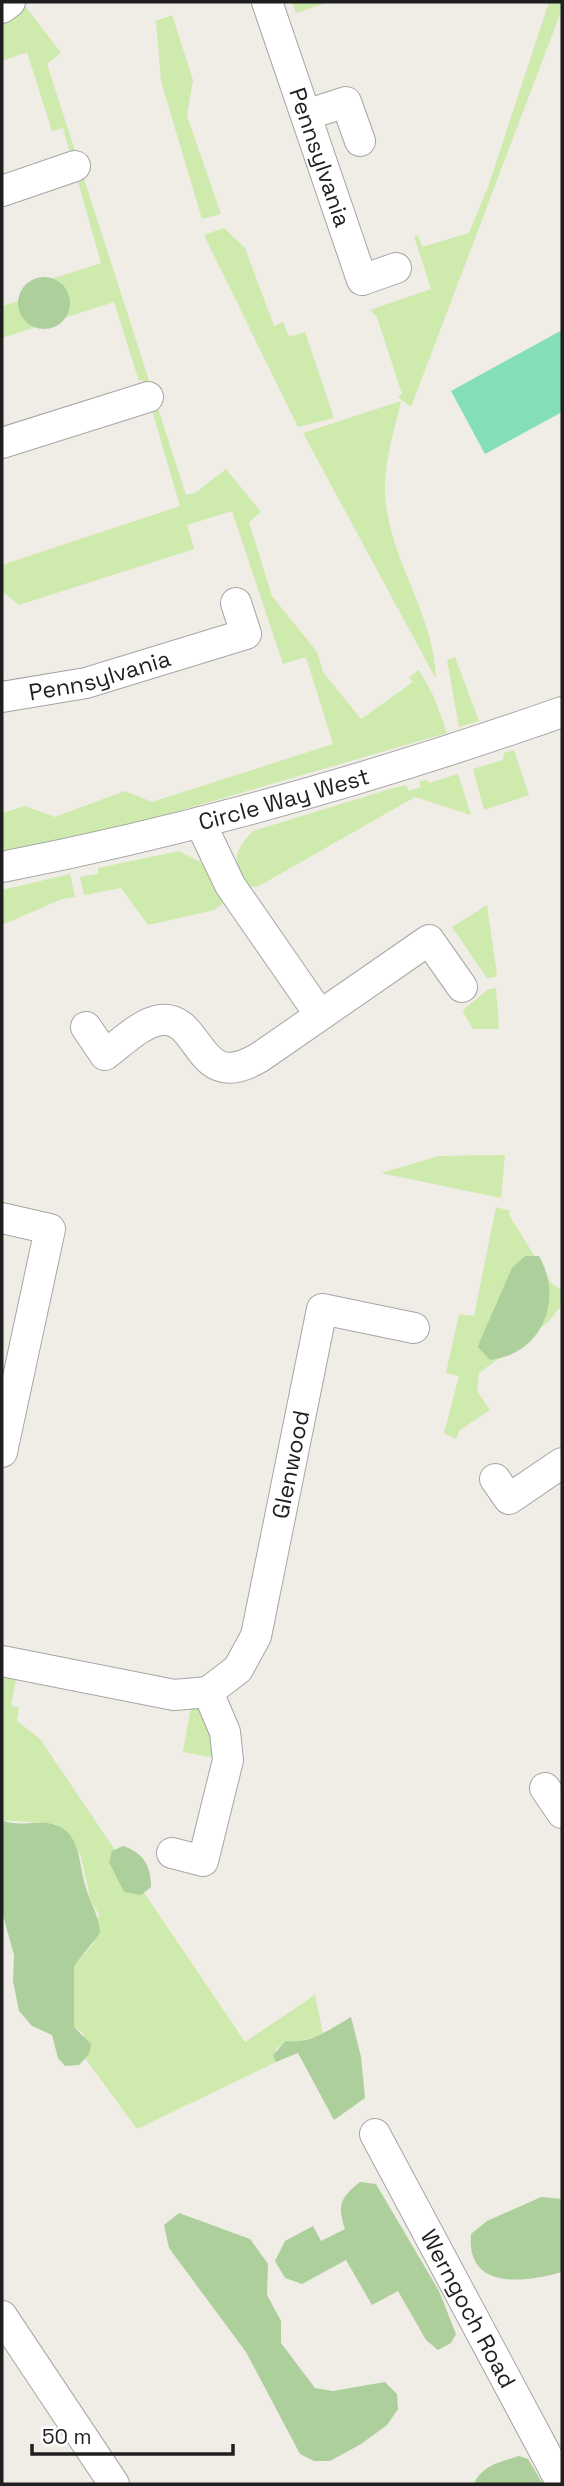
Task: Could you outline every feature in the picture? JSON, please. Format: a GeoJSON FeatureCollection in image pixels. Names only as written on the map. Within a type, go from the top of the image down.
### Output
{"type":"FeatureCollection","features":[{"type":"Feature","properties":{"kind":"street"},"geometry":{"type":"LineString","coordinates":[[2,8],[10,2]]}},
{"type":"Feature","properties":{"kind":"street","name":"Pennsylvania"},"geometry":{"type":"LineString","coordinates":[[267,2],[362,280],[396,268]]}},
{"type":"Feature","properties":{"kind":"street"},"geometry":{"type":"LineString","coordinates":[[306,115],[346,102],[360,141]]}},
{"type":"Feature","properties":{"kind":"street"},"geometry":{"type":"LineString","coordinates":[[2,191],[75,166]]}},
{"type":"Feature","properties":{"kind":"street"},"geometry":{"type":"LineString","coordinates":[[2,443],[148,397]]}},
{"type":"Feature","properties":{"kind":"street","name":"Pennsylvania"},"geometry":{"type":"LineString","coordinates":[[2,697],[86,683],[246,634],[236,603]]}},
{"type":"Feature","properties":{"kind":"street","name":"Circle Way West"},"geometry":{"type":"LineString","coordinates":[[2,867],[200,822],[374,774],[562,712]]}},
{"type":"Feature","properties":{"kind":"street"},"geometry":{"type":"LineString","coordinates":[[200,822],[230,885],[320,1015]]}},
{"type":"Feature","properties":{"kind":"street"},"geometry":{"type":"LineString","coordinates":[[86,1027],[105,1055],[147,1026],[159,1020],[170,1020],[180,1025],[212,1063],[236,1068],[260,1057],[429,940],[462,988]]}},
{"type":"Feature","properties":{"kind":"street"},"geometry":{"type":"LineString","coordinates":[[2,1217],[50,1229],[2,1452]]}},
{"type":"Feature","properties":{"kind":"street","name":"Glenwood"},"geometry":{"type":"LineString","coordinates":[[208,1692],[238,1669],[256,1636],[322,1309],[414,1328]]}},
{"type":"Feature","properties":{"kind":"street"},"geometry":{"type":"LineString","coordinates":[[495,1479],[509,1499],[562,1463]]}},
{"type":"Feature","properties":{"kind":"street"},"geometry":{"type":"LineString","coordinates":[[2,1661],[173,1695],[208,1692],[226,1732],[228,1760],[203,1860],[172,1853]]}},
{"type":"Feature","properties":{"kind":"street"},"geometry":{"type":"LineString","coordinates":[[545,1788],[562,1813]]}},
{"type":"Feature","properties":{"kind":"street","name":"Werngoch Road"},"geometry":{"type":"LineString","coordinates":[[375,2134],[562,2484]]}},
{"type":"Feature","properties":{"kind":"street"},"geometry":{"type":"LineString","coordinates":[[2,2316],[114,2484]]}},
{"type":"Feature","properties":{"kind":"green space"},"geometry":{"type":"Polygon","coordinates":[[[22,2],[61,53],[47,64],[186,495],[195,493],[226,469],[261,512],[249,522],[272,596],[317,652],[323,672],[361,719],[413,682],[409,677],[419,670],[434,697],[447,733],[85,838],[2,854],[2,813],[25,806],[55,817],[125,791],[152,802],[333,744],[306,657],[283,664],[232,511],[187,525],[194,549],[19,605],[2,591],[2,565],[180,506],[143,380],[139,381],[114,302],[2,338],[2,306],[35,296],[33,285],[101,263],[63,128],[52,131],[27,52],[2,61],[2,8],[22,2]]]}},
{"type":"Feature","properties":{"kind":"green space"},"geometry":{"type":"Polygon","coordinates":[[[292,2],[329,2],[296,13],[292,2]]]}},
{"type":"Feature","properties":{"kind":"green space"},"geometry":{"type":"Polygon","coordinates":[[[549,2],[562,2],[562,9],[411,407],[398,397],[402,394],[377,317],[370,310],[431,289],[414,236],[418,235],[422,247],[469,233],[488,187],[549,2]]]}},
{"type":"Feature","properties":{"kind":"green space"},"geometry":{"type":"Polygon","coordinates":[[[172,15],[193,80],[187,116],[221,214],[202,219],[161,81],[156,21],[172,15]]]}},
{"type":"Feature","properties":{"kind":"green space"},"geometry":{"type":"Polygon","coordinates":[[[224,228],[245,248],[274,326],[283,322],[289,337],[305,332],[334,418],[298,427],[204,235],[224,228]]]}},
{"type":"Feature","properties":{"kind":"green space"},"geometry":{"type":"Polygon","coordinates":[[[44,277],[63,284],[70,303],[63,322],[44,329],[25,322],[18,303],[25,284],[44,277]]]}},
{"type":"Feature","properties":{"kind":"green space"},"geometry":{"type":"Polygon","coordinates":[[[562,330],[562,412],[485,454],[451,391],[562,330]]]}},
{"type":"Feature","properties":{"kind":"green space"},"geometry":{"type":"Polygon","coordinates":[[[401,401],[387,465],[387,511],[400,559],[427,630],[436,679],[303,433],[401,401]]]}},
{"type":"Feature","properties":{"kind":"green space"},"geometry":{"type":"Polygon","coordinates":[[[455,657],[479,721],[459,727],[447,660],[455,657]]]}},
{"type":"Feature","properties":{"kind":"green space"},"geometry":{"type":"Polygon","coordinates":[[[514,750],[529,795],[484,810],[473,769],[503,760],[504,753],[514,750]]]}},
{"type":"Feature","properties":{"kind":"green space"},"geometry":{"type":"Polygon","coordinates":[[[458,774],[471,815],[415,797],[259,886],[246,888],[237,858],[241,846],[253,831],[390,789],[406,785],[409,791],[420,787],[420,781],[427,780],[429,783],[458,774]]]}},
{"type":"Feature","properties":{"kind":"green space"},"geometry":{"type":"Polygon","coordinates":[[[179,851],[206,865],[229,899],[214,910],[148,925],[121,888],[84,895],[80,877],[98,874],[98,868],[179,851]]]}},
{"type":"Feature","properties":{"kind":"green space"},"geometry":{"type":"Polygon","coordinates":[[[70,874],[75,897],[62,899],[2,925],[2,890],[70,874]]]}},
{"type":"Feature","properties":{"kind":"green space"},"geometry":{"type":"Polygon","coordinates":[[[487,905],[497,975],[487,978],[452,927],[487,905]]]}},
{"type":"Feature","properties":{"kind":"green space"},"geometry":{"type":"Polygon","coordinates":[[[496,988],[499,1029],[473,1029],[463,1012],[464,1009],[489,989],[496,988]]]}},
{"type":"Feature","properties":{"kind":"green space"},"geometry":{"type":"Polygon","coordinates":[[[505,1155],[501,1198],[381,1173],[439,1156],[505,1155]]]}},
{"type":"Feature","properties":{"kind":"green space"},"geometry":{"type":"Polygon","coordinates":[[[496,1207],[510,1211],[509,1215],[552,1284],[562,1290],[562,1305],[548,1322],[479,1373],[477,1391],[490,1410],[460,1430],[456,1439],[444,1433],[459,1376],[446,1373],[459,1314],[474,1316],[496,1207]]]}},
{"type":"Feature","properties":{"kind":"green space"},"geometry":{"type":"Polygon","coordinates":[[[525,1256],[539,1256],[546,1273],[548,1307],[543,1322],[535,1336],[523,1347],[508,1356],[490,1360],[478,1347],[480,1341],[512,1268],[525,1256]]]}},
{"type":"Feature","properties":{"kind":"green space"},"geometry":{"type":"Polygon","coordinates":[[[2,1661],[19,1664],[11,1706],[19,1707],[17,1721],[40,1739],[245,2042],[315,1995],[323,2034],[276,2048],[276,2062],[137,2129],[85,2058],[89,2054],[83,2033],[74,2027],[74,1966],[93,1944],[99,1914],[91,1902],[81,1857],[70,1835],[55,1824],[2,1820],[2,1661]]]}},
{"type":"Feature","properties":{"kind":"green space"},"geometry":{"type":"Polygon","coordinates":[[[193,1695],[228,1760],[183,1752],[193,1695]]]}},
{"type":"Feature","properties":{"kind":"green space"},"geometry":{"type":"Polygon","coordinates":[[[2,1820],[56,1825],[69,1834],[77,1848],[100,1933],[74,1966],[74,2027],[91,2044],[89,2054],[79,2065],[65,2066],[58,2058],[52,2035],[32,2026],[19,2011],[13,1981],[14,1955],[2,1912],[2,1820]]]}},
{"type":"Feature","properties":{"kind":"green space"},"geometry":{"type":"Polygon","coordinates":[[[123,1846],[141,1856],[147,1866],[151,1887],[141,1895],[124,1892],[109,1862],[112,1851],[123,1846]]]}},
{"type":"Feature","properties":{"kind":"green space"},"geometry":{"type":"Polygon","coordinates":[[[351,2017],[361,2057],[365,2098],[334,2120],[298,2053],[276,2062],[273,2055],[286,2041],[312,2038],[351,2017]]]}},
{"type":"Feature","properties":{"kind":"green space"},"geometry":{"type":"Polygon","coordinates":[[[360,2182],[376,2184],[439,2291],[456,2334],[451,2343],[438,2350],[426,2340],[398,2291],[372,2305],[346,2260],[302,2284],[285,2278],[275,2261],[285,2241],[313,2226],[321,2241],[345,2229],[341,2214],[342,2202],[360,2182]]]}},
{"type":"Feature","properties":{"kind":"green space"},"geometry":{"type":"Polygon","coordinates":[[[541,2197],[562,2199],[562,2272],[515,2280],[487,2274],[478,2265],[472,2252],[471,2234],[487,2221],[541,2197]]]}},
{"type":"Feature","properties":{"kind":"green space"},"geometry":{"type":"Polygon","coordinates":[[[179,2213],[250,2239],[268,2264],[267,2295],[281,2321],[281,2343],[315,2388],[333,2391],[385,2382],[397,2394],[398,2409],[387,2425],[361,2444],[330,2461],[314,2461],[300,2454],[246,2352],[169,2248],[164,2225],[179,2213]]]}},
{"type":"Feature","properties":{"kind":"green space"},"geometry":{"type":"Polygon","coordinates":[[[519,2456],[528,2459],[543,2484],[474,2484],[487,2468],[519,2456]]]}}]}
